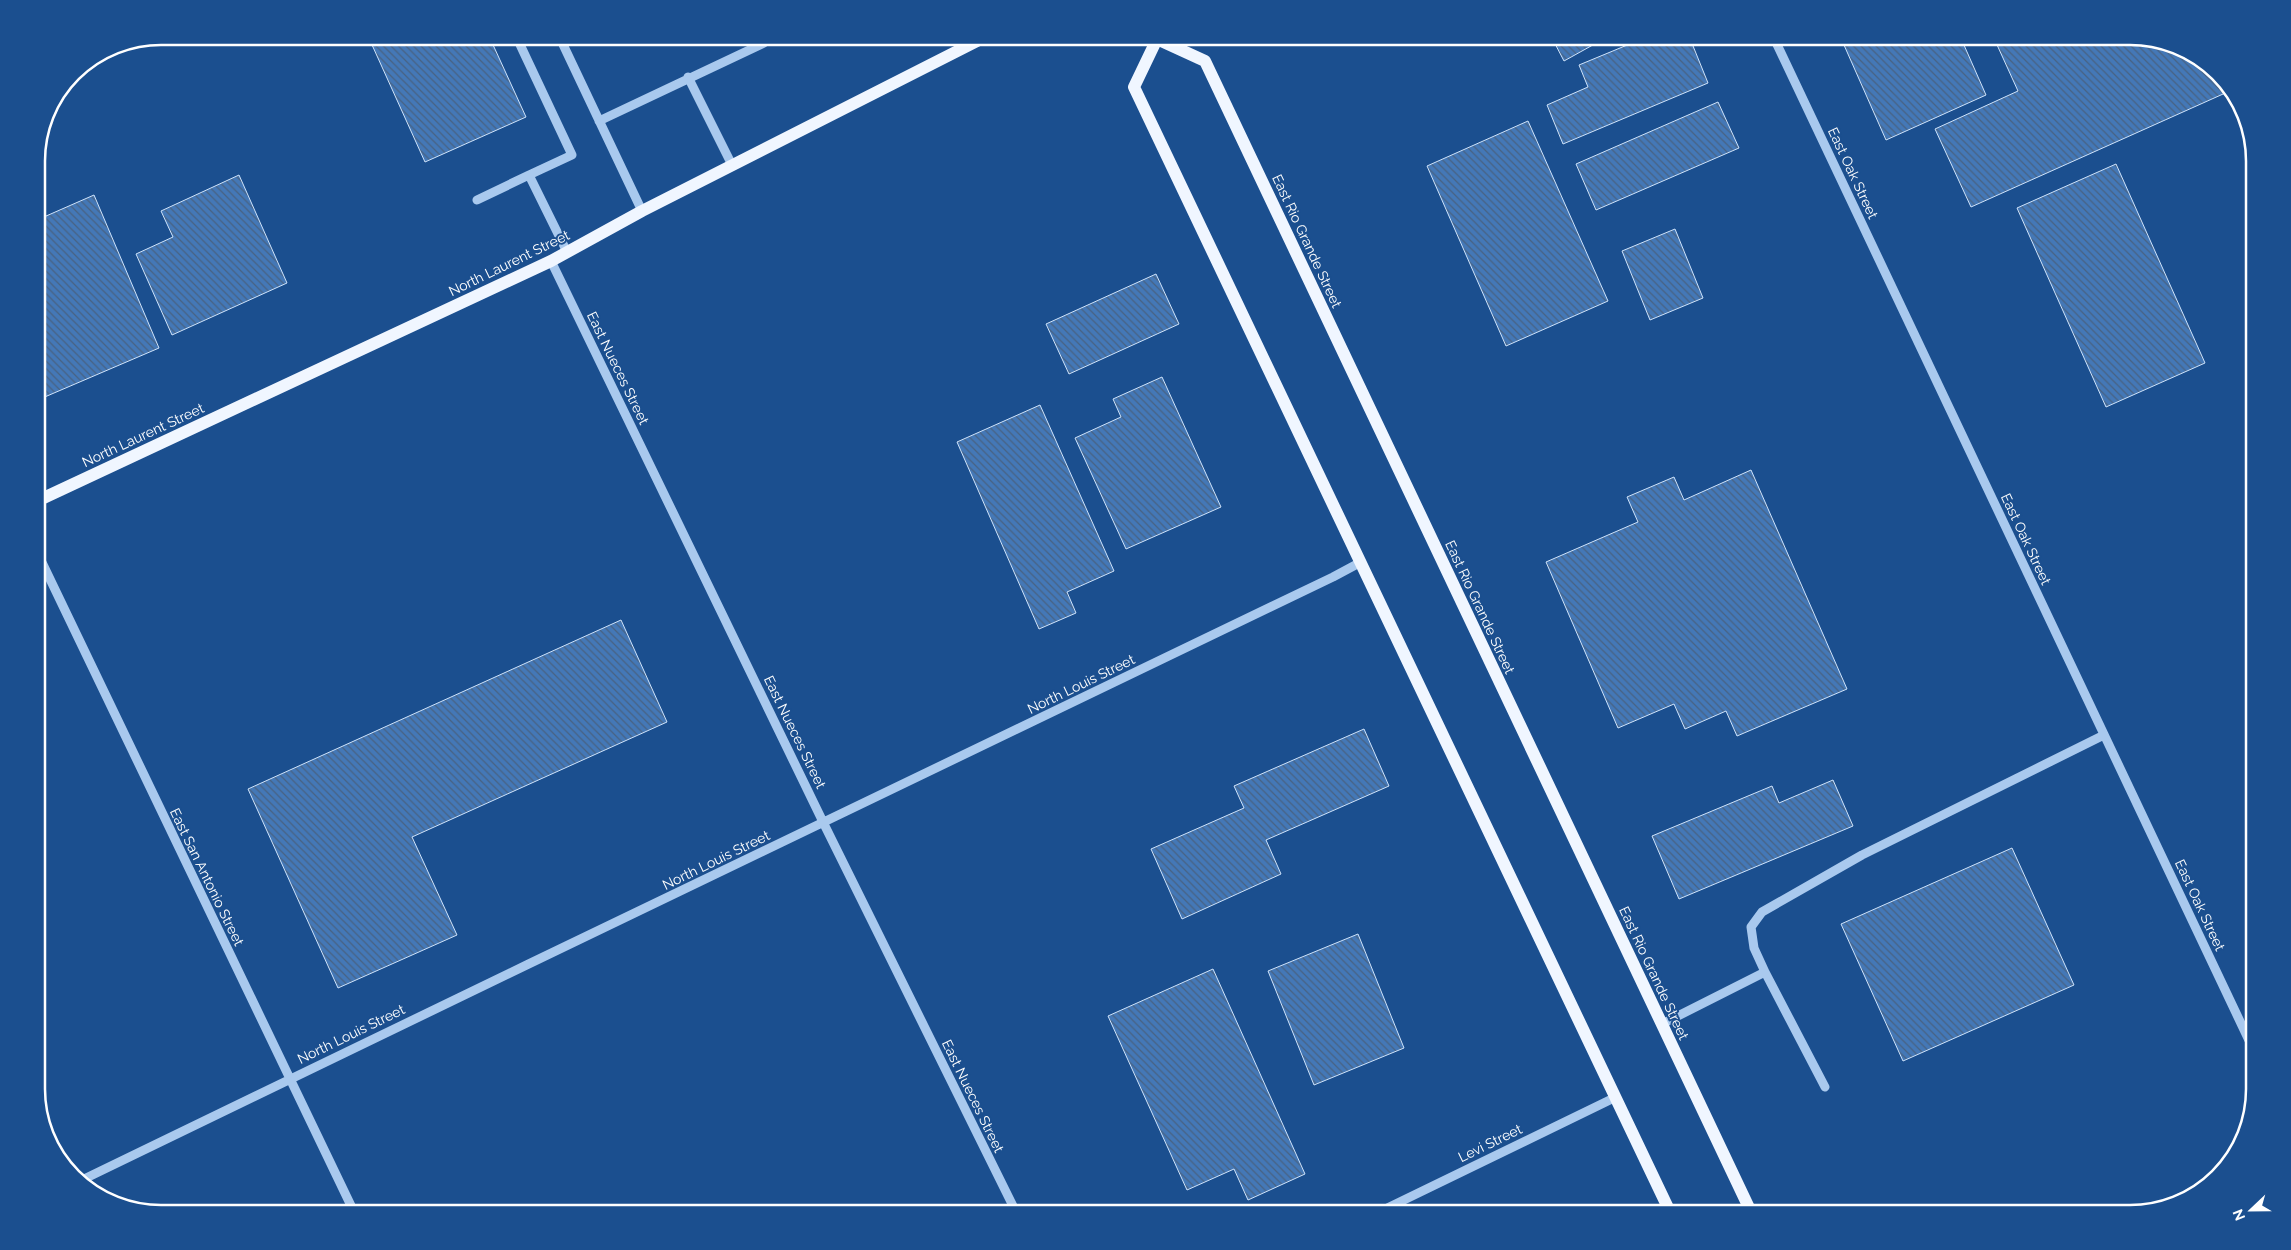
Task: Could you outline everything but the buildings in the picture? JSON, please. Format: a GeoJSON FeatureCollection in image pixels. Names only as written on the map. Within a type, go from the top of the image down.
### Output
{"type":"FeatureCollection","features":[{"type":"Feature","properties":{"kind":"main road","name":"North Laurent Street"},"geometry":{"type":"LineString","coordinates":[[45,497],[551,261],[642,211],[969,45]]}},
{"type":"Feature","properties":{"kind":"main road","name":"East Rio Grande Street"},"geometry":{"type":"LineString","coordinates":[[1153,45],[1134,87],[1667,1205]]}},
{"type":"Feature","properties":{"kind":"main road","name":"East Rio Grande Street"},"geometry":{"type":"LineString","coordinates":[[1171,45],[1205,61],[1748,1205]]}},
{"type":"Feature","properties":{"kind":"street"},"geometry":{"type":"LineString","coordinates":[[477,200],[572,155],[520,45]]}},
{"type":"Feature","properties":{"kind":"street"},"geometry":{"type":"LineString","coordinates":[[563,45],[642,211]]}},
{"type":"Feature","properties":{"kind":"street"},"geometry":{"type":"LineString","coordinates":[[599,121],[688,77],[760,45]]}},
{"type":"Feature","properties":{"kind":"street","name":"East Oak Street"},"geometry":{"type":"LineString","coordinates":[[1777,45],[2246,1034]]}},
{"type":"Feature","properties":{"kind":"street"},"geometry":{"type":"LineString","coordinates":[[688,77],[732,165]]}},
{"type":"Feature","properties":{"kind":"street"},"geometry":{"type":"LineString","coordinates":[[529,175],[567,252]]}},
{"type":"Feature","properties":{"kind":"street","name":"East Nueces Street"},"geometry":{"type":"LineString","coordinates":[[551,261],[824,824],[1012,1205]]}},
{"type":"Feature","properties":{"kind":"street","name":"North Louis Street"},"geometry":{"type":"LineString","coordinates":[[87,1178],[824,824],[1324,582],[1361,562]]}},
{"type":"Feature","properties":{"kind":"street","name":"East San Antonio Street"},"geometry":{"type":"LineString","coordinates":[[45,571],[351,1205]]}},
{"type":"Feature","properties":{"kind":"street"},"geometry":{"type":"LineString","coordinates":[[1825,1087],[1754,948],[1752,927],[1762,912],[1862,855],[2104,735]]}},
{"type":"Feature","properties":{"kind":"street"},"geometry":{"type":"LineString","coordinates":[[1662,1024],[1765,972]]}},
{"type":"Feature","properties":{"kind":"street","name":"Levi Street"},"geometry":{"type":"LineString","coordinates":[[1394,1205],[1616,1097]]}}]}
